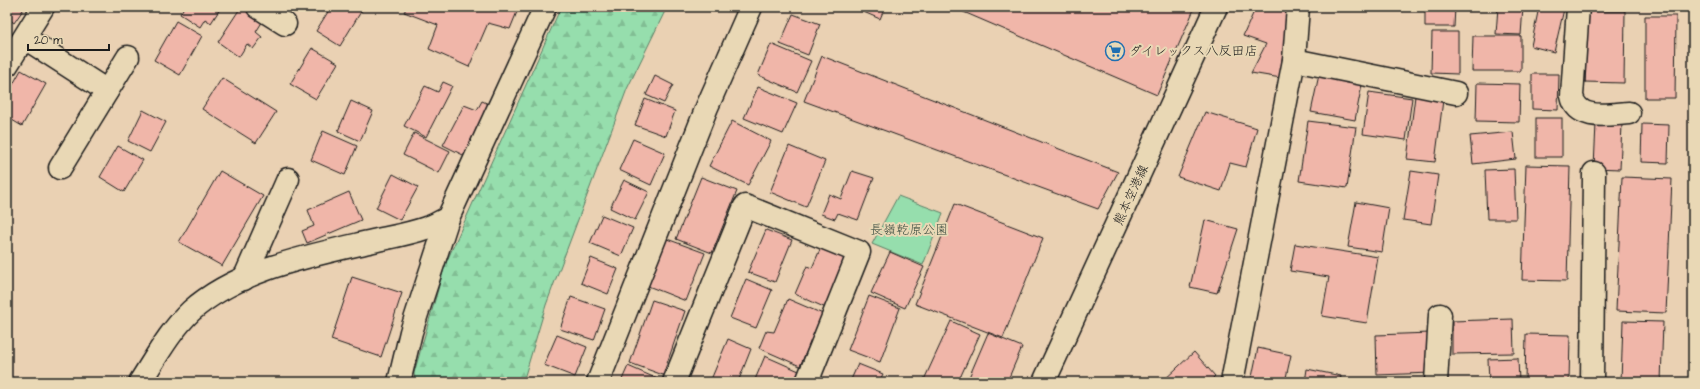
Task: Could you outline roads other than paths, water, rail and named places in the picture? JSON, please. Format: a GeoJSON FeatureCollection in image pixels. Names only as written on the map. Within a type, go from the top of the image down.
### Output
{"type":"FeatureCollection","features":[{"type":"Feature","properties":{"kind":"street"},"geometry":{"type":"LineString","coordinates":[[7,65],[25,38],[42,7]]}},
{"type":"Feature","properties":{"kind":"street"},"geometry":{"type":"LineString","coordinates":[[258,7],[285,24]]}},
{"type":"Feature","properties":{"kind":"street"},"geometry":{"type":"LineString","coordinates":[[399,382],[411,332],[448,218],[545,7]]}},
{"type":"Feature","properties":{"kind":"street"},"geometry":{"type":"LineString","coordinates":[[598,382],[708,107],[751,7]]}},
{"type":"Feature","properties":{"kind":"street","name":"熊本空港線"},"geometry":{"type":"LineString","coordinates":[[1044,382],[1216,7]]}},
{"type":"Feature","properties":{"kind":"street"},"geometry":{"type":"LineString","coordinates":[[1232,382],[1294,60],[1298,7]]}},
{"type":"Feature","properties":{"kind":"street"},"geometry":{"type":"LineString","coordinates":[[1578,7],[1572,96],[1575,105],[1581,111],[1589,114],[1629,113]]}},
{"type":"Feature","properties":{"kind":"street"},"geometry":{"type":"LineString","coordinates":[[25,38],[107,90]]}},
{"type":"Feature","properties":{"kind":"street"},"geometry":{"type":"LineString","coordinates":[[60,168],[128,57]]}},
{"type":"Feature","properties":{"kind":"street"},"geometry":{"type":"LineString","coordinates":[[1294,60],[1456,93]]}},
{"type":"Feature","properties":{"kind":"street"},"geometry":{"type":"LineString","coordinates":[[1592,382],[1594,173]]}},
{"type":"Feature","properties":{"kind":"street"},"geometry":{"type":"LineString","coordinates":[[244,279],[288,179]]}},
{"type":"Feature","properties":{"kind":"street"},"geometry":{"type":"LineString","coordinates":[[674,382],[746,206],[859,252],[807,382]]}},
{"type":"Feature","properties":{"kind":"street"},"geometry":{"type":"LineString","coordinates":[[140,382],[173,330],[190,312],[203,301],[219,291],[255,274],[296,260],[427,228],[448,218]]}},
{"type":"Feature","properties":{"kind":"street"},"geometry":{"type":"LineString","coordinates":[[1436,382],[1440,316]]}},
{"type":"Feature","properties":{"kind":"place","name":"ダイレックス八反田店"},"geometry":{"type":"Point","coordinates":[1115,51]}},
{"type":"Feature","properties":{"kind":"park label","name":"長嶺乾原公園"},"geometry":{"type":"Point","coordinates":[909,230]}}]}
